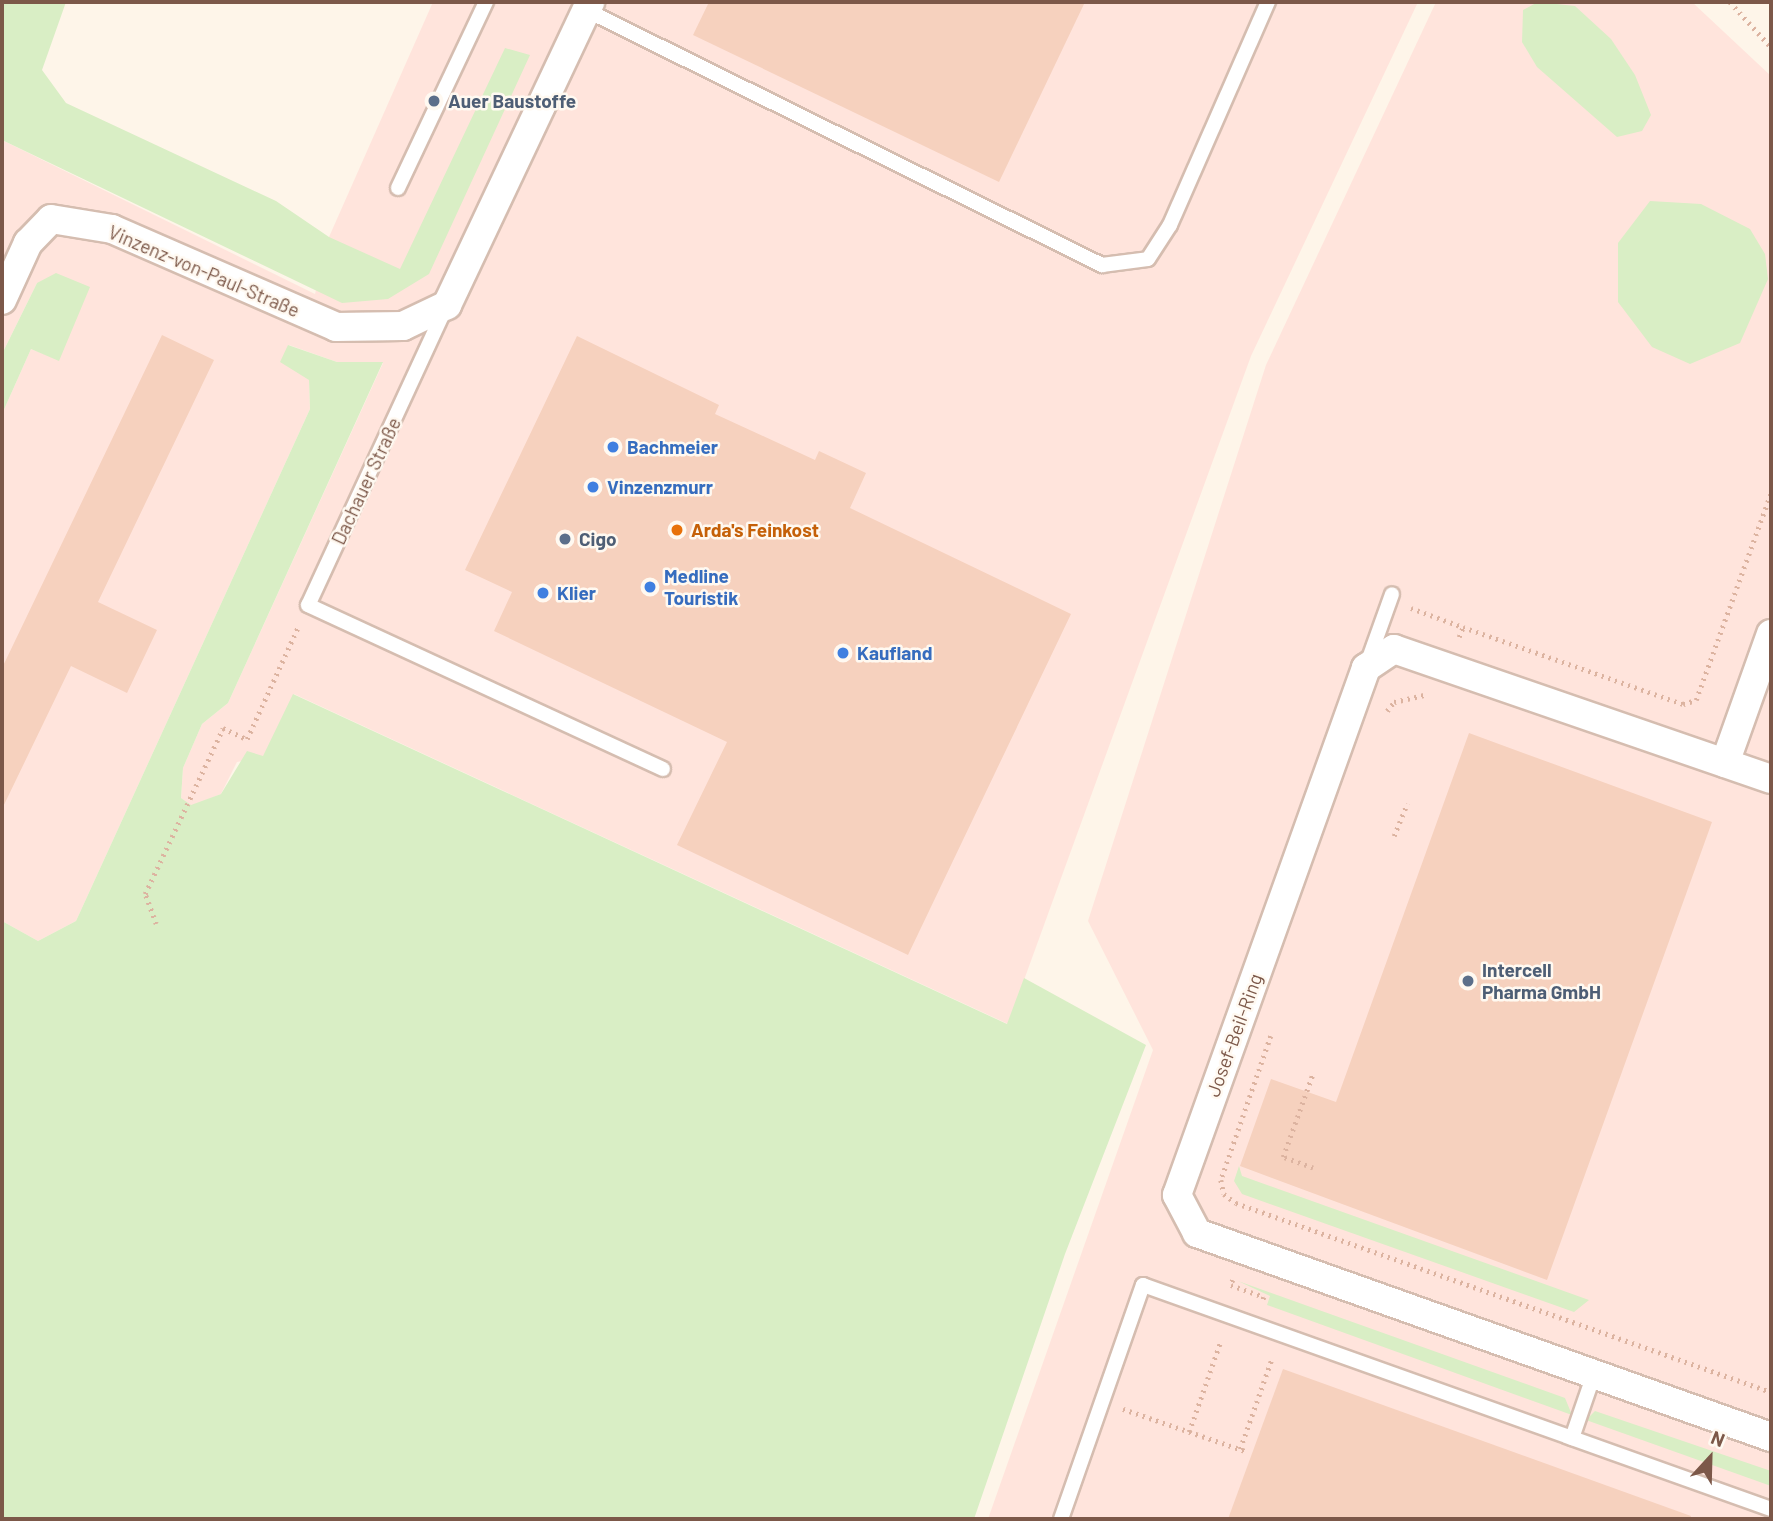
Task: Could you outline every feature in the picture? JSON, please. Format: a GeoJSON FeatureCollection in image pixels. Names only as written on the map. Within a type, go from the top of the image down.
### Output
{"type":"FeatureCollection","features":[{"type":"Feature","properties":{"kind":"street","name":"Dachauer Straße"},"geometry":{"type":"LineString","coordinates":[[447,305],[588,6]]}},
{"type":"Feature","properties":{"kind":"street","name":"Vinzenz-von-Paul-Straße"},"geometry":{"type":"LineString","coordinates":[[2,300],[28,243],[51,219],[112,229],[336,327],[403,326],[447,305]]}},
{"type":"Feature","properties":{"kind":"street"},"geometry":{"type":"LineString","coordinates":[[1725,763],[1771,634]]}},
{"type":"Feature","properties":{"kind":"street"},"geometry":{"type":"LineString","coordinates":[[1366,668],[1394,649],[1771,779]]}},
{"type":"Feature","properties":{"kind":"street","name":"Josef-Beil-Ring"},"geometry":{"type":"LineString","coordinates":[[1366,668],[1177,1195],[1197,1233],[1771,1437]]}},
{"type":"Feature","properties":{"kind":"lane"},"geometry":{"type":"LineString","coordinates":[[398,188],[486,2]]}},
{"type":"Feature","properties":{"kind":"lane"},"geometry":{"type":"LineString","coordinates":[[588,6],[1102,265],[1149,259],[1163,236],[1268,2]]}},
{"type":"Feature","properties":{"kind":"lane","name":"Dachauer Straße"},"geometry":{"type":"LineString","coordinates":[[308,605],[447,305]]}},
{"type":"Feature","properties":{"kind":"lane"},"geometry":{"type":"LineString","coordinates":[[1366,668],[1391,597]]}},
{"type":"Feature","properties":{"kind":"lane"},"geometry":{"type":"LineString","coordinates":[[308,605],[663,769]]}},
{"type":"Feature","properties":{"kind":"lane"},"geometry":{"type":"LineString","coordinates":[[1061,1519],[1143,1285],[1771,1510]]}},
{"type":"Feature","properties":{"kind":"lane"},"geometry":{"type":"LineString","coordinates":[[1572,1438],[1594,1374]]}},
{"type":"Feature","properties":{"kind":"path"},"geometry":{"type":"LineString","coordinates":[[1730,2],[1771,47]]}},
{"type":"Feature","properties":{"kind":"path"},"geometry":{"type":"LineString","coordinates":[[1391,597],[1463,627],[1683,704],[1696,700],[1771,493]]}},
{"type":"Feature","properties":{"kind":"path"},"geometry":{"type":"LineString","coordinates":[[156,924],[145,894],[223,728],[247,738],[308,605]]}},
{"type":"Feature","properties":{"kind":"path"},"geometry":{"type":"LineString","coordinates":[[1457,642],[1463,627]]}},
{"type":"Feature","properties":{"kind":"path"},"geometry":{"type":"LineString","coordinates":[[1384,715],[1408,696],[1434,697]]}},
{"type":"Feature","properties":{"kind":"path"},"geometry":{"type":"LineString","coordinates":[[1394,836],[1407,804]]}},
{"type":"Feature","properties":{"kind":"path"},"geometry":{"type":"LineString","coordinates":[[1273,1030],[1221,1180],[1224,1194],[1236,1203],[1771,1392]]}},
{"type":"Feature","properties":{"kind":"path"},"geometry":{"type":"LineString","coordinates":[[1313,1073],[1283,1157],[1313,1168]]}},
{"type":"Feature","properties":{"kind":"path"},"geometry":{"type":"LineString","coordinates":[[1189,1432],[1229,1315]]}},
{"type":"Feature","properties":{"kind":"path"},"geometry":{"type":"LineString","coordinates":[[1102,1401],[1242,1450],[1281,1334]]}},
{"type":"Feature","properties":{"kind":"shaded area"},"geometry":{"type":"Polygon","coordinates":[[[433,2],[1418,2],[1251,356],[1008,1024],[294,694],[263,757],[237,762],[221,794],[191,806],[181,798],[183,768],[202,724],[228,703],[383,363],[337,362],[289,345],[309,380],[310,409],[76,921],[38,941],[2,921],[2,414],[31,349],[59,360],[37,283],[2,354],[2,140],[315,294],[329,237],[433,2]]]}},
{"type":"Feature","properties":{"kind":"shaded area"},"geometry":{"type":"Polygon","coordinates":[[[1436,2],[1692,2],[1771,76],[1771,1519],[988,1519],[1153,1050],[1088,921],[1266,365],[1436,2]]]}},
{"type":"Feature","properties":{"kind":"green space"},"geometry":{"type":"Polygon","coordinates":[[[2,2],[66,2],[42,70],[66,103],[276,201],[329,237],[400,269],[505,48],[530,55],[429,274],[388,299],[342,303],[2,140],[2,2]]]}},
{"type":"Feature","properties":{"kind":"green space"},"geometry":{"type":"Polygon","coordinates":[[[1538,2],[1575,6],[1611,39],[1635,75],[1651,115],[1642,131],[1617,137],[1537,67],[1522,42],[1523,10],[1538,2]]]}},
{"type":"Feature","properties":{"kind":"green space"},"geometry":{"type":"Polygon","coordinates":[[[1650,201],[1701,204],[1750,229],[1765,254],[1768,279],[1740,343],[1690,364],[1652,347],[1618,302],[1618,243],[1650,201]]]}},
{"type":"Feature","properties":{"kind":"green space"},"geometry":{"type":"Polygon","coordinates":[[[56,273],[90,287],[59,361],[31,349],[2,414],[2,354],[37,283],[56,273]]]}},
{"type":"Feature","properties":{"kind":"green space"},"geometry":{"type":"Polygon","coordinates":[[[288,345],[337,362],[383,362],[228,703],[202,724],[183,768],[181,798],[191,805],[221,794],[247,751],[263,756],[293,694],[1007,1024],[1024,978],[1146,1045],[1065,1254],[974,1519],[2,1519],[2,921],[38,941],[76,921],[310,409],[309,380],[280,362],[288,345]]]}},
{"type":"Feature","properties":{"kind":"green space"},"geometry":{"type":"Polygon","coordinates":[[[1239,1166],[1242,1176],[1589,1300],[1574,1312],[1242,1194],[1234,1181],[1239,1166]]]}},
{"type":"Feature","properties":{"kind":"green space"},"geometry":{"type":"Polygon","coordinates":[[[1238,1281],[1565,1398],[1572,1415],[1267,1305],[1270,1296],[1238,1281]]]}},
{"type":"Feature","properties":{"kind":"green space"},"geometry":{"type":"Polygon","coordinates":[[[1595,1411],[1771,1471],[1771,1486],[1586,1420],[1595,1411]]]}},
{"type":"Feature","properties":{"kind":"building"},"geometry":{"type":"Polygon","coordinates":[[[709,2],[1085,2],[999,182],[693,35],[709,2]]]}},
{"type":"Feature","properties":{"kind":"building"},"geometry":{"type":"Polygon","coordinates":[[[162,335],[214,360],[98,602],[157,630],[127,693],[71,666],[2,809],[2,668],[162,335]]]}},
{"type":"Feature","properties":{"kind":"building"},"geometry":{"type":"Polygon","coordinates":[[[577,336],[719,405],[715,414],[815,460],[819,451],[866,473],[850,508],[1071,614],[908,955],[677,845],[727,742],[494,631],[512,592],[465,570],[577,336]]]}},
{"type":"Feature","properties":{"kind":"building"},"geometry":{"type":"Polygon","coordinates":[[[1469,733],[1712,822],[1547,1280],[1240,1166],[1271,1079],[1336,1102],[1469,733]]]}},
{"type":"Feature","properties":{"kind":"building"},"geometry":{"type":"Polygon","coordinates":[[[1283,1369],[1691,1516],[1690,1519],[1228,1519],[1283,1369]]]}},
{"type":"Feature","properties":{"kind":"place","name":"Auer Baustoffe"},"geometry":{"type":"Point","coordinates":[434,101]}},
{"type":"Feature","properties":{"kind":"place","name":"Bachmeier"},"geometry":{"type":"Point","coordinates":[613,447]}},
{"type":"Feature","properties":{"kind":"place","name":"Vinzenzmurr"},"geometry":{"type":"Point","coordinates":[593,487]}},
{"type":"Feature","properties":{"kind":"place","name":"Arda's Feinkost"},"geometry":{"type":"Point","coordinates":[677,530]}},
{"type":"Feature","properties":{"kind":"place","name":"Cigo"},"geometry":{"type":"Point","coordinates":[565,539]}},
{"type":"Feature","properties":{"kind":"place","name":"Medline Touristik"},"geometry":{"type":"Point","coordinates":[650,587]}},
{"type":"Feature","properties":{"kind":"place","name":"Klier"},"geometry":{"type":"Point","coordinates":[543,593]}},
{"type":"Feature","properties":{"kind":"place","name":"Kaufland"},"geometry":{"type":"Point","coordinates":[843,653]}},
{"type":"Feature","properties":{"kind":"place","name":"Intercell Pharma GmbH"},"geometry":{"type":"Point","coordinates":[1468,981]}}]}
